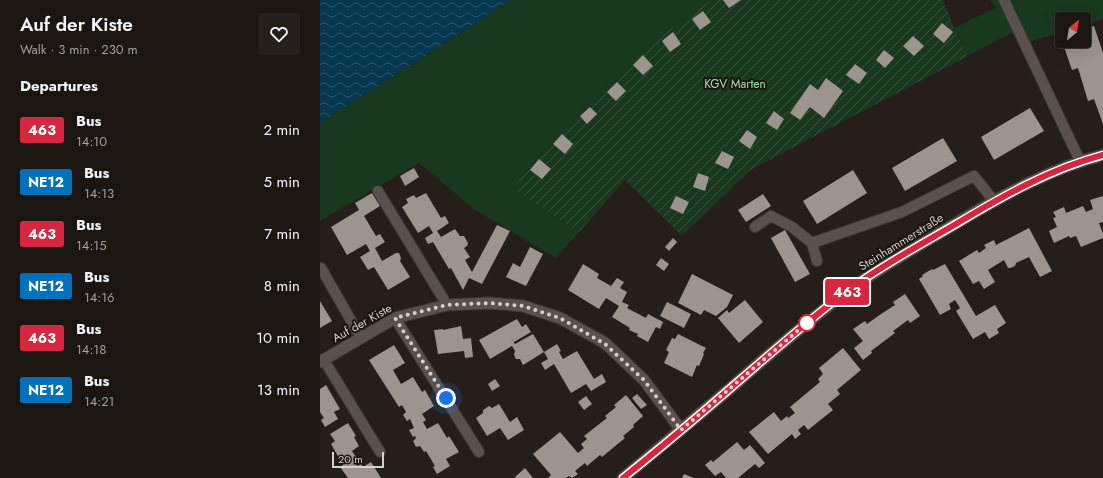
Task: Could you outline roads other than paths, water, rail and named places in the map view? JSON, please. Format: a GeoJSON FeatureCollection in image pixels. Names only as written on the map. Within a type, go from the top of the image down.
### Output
{"type":"FeatureCollection","features":[{"type":"Feature","properties":{"kind":"street","name":"Steinhammerstraße"},"geometry":{"type":"LineString","coordinates":[[623,478],[803,326],[851,289],[890,262],[994,201],[1043,176],[1080,161],[1103,155]]}},
{"type":"Feature","properties":{"kind":"street","name":"Auf der Kiste"},"geometry":{"type":"LineString","coordinates":[[322,361],[395,318],[447,305],[490,303],[523,306],[560,318],[605,344],[644,380],[681,430]]}},
{"type":"Feature","properties":{"kind":"lane"},"geometry":{"type":"LineString","coordinates":[[1004,0],[1080,161]]}},
{"type":"Feature","properties":{"kind":"lane"},"geometry":{"type":"LineString","coordinates":[[812,243],[902,212],[974,176],[994,201]]}},
{"type":"Feature","properties":{"kind":"lane"},"geometry":{"type":"LineString","coordinates":[[378,192],[447,305]]}},
{"type":"Feature","properties":{"kind":"lane"},"geometry":{"type":"LineString","coordinates":[[755,227],[771,216],[792,227],[812,243],[817,261]]}},
{"type":"Feature","properties":{"kind":"lane"},"geometry":{"type":"LineString","coordinates":[[321,268],[361,338]]}},
{"type":"Feature","properties":{"kind":"lane"},"geometry":{"type":"LineString","coordinates":[[395,318],[479,452]]}},
{"type":"Feature","properties":{"kind":"lane"},"geometry":{"type":"LineString","coordinates":[[322,361],[380,452]]}},
{"type":"Feature","properties":{"kind":"water"},"geometry":{"type":"Polygon","coordinates":[[[320,0],[511,0],[320,123],[320,0]]]}},
{"type":"Feature","properties":{"kind":"park label","name":"KGV Marten"},"geometry":{"type":"Point","coordinates":[735,84]}}]}
